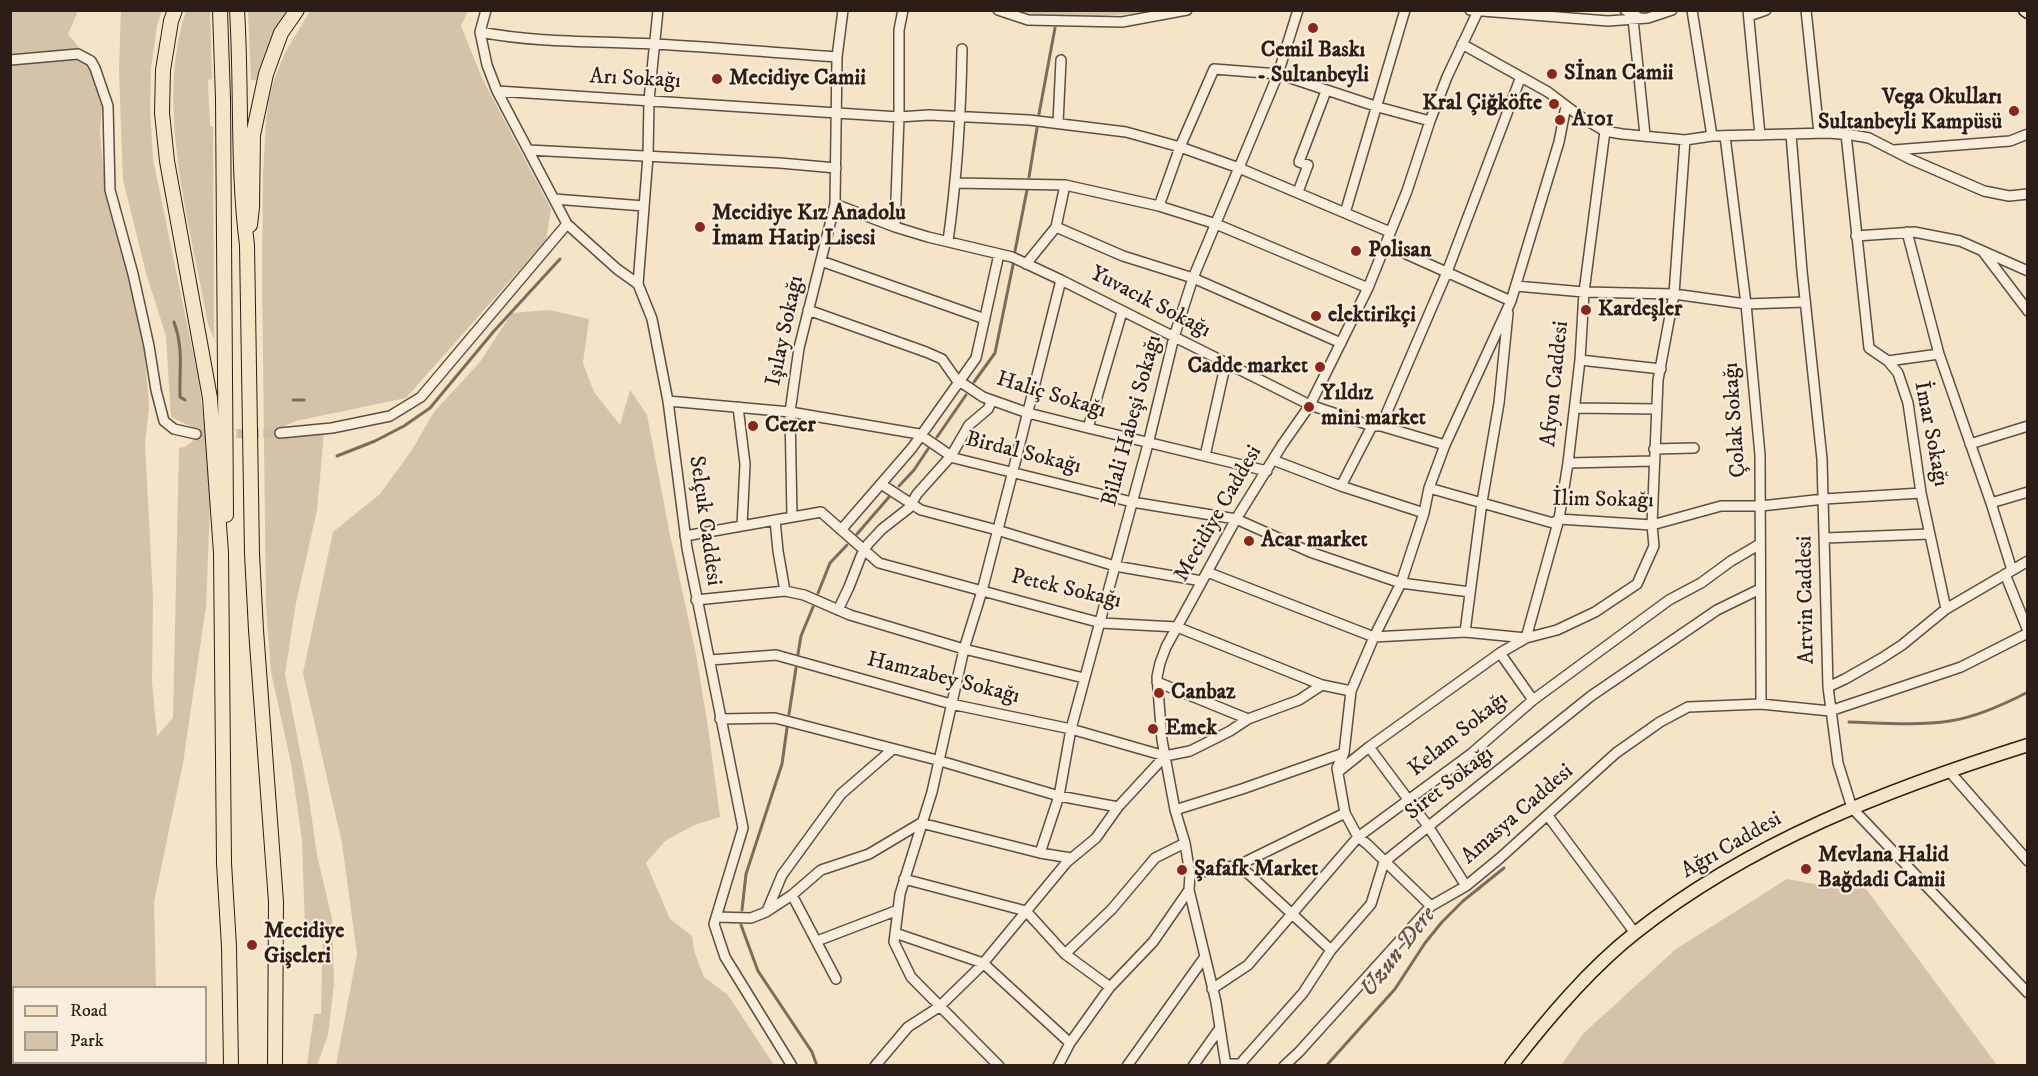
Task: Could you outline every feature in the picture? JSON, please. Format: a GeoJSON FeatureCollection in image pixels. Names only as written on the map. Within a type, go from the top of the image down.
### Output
{"type":"FeatureCollection","features":[{"type":"Feature","properties":{"kind":"highway"},"geometry":{"type":"LineString","coordinates":[[175,10],[163,70],[162,113],[167,160],[210,398],[221,553],[224,863],[229,947],[231,1065]]}},
{"type":"Feature","properties":{"kind":"highway"},"geometry":{"type":"LineString","coordinates":[[220,10],[223,99],[226,513],[221,553]]}},
{"type":"Feature","properties":{"kind":"highway"},"geometry":{"type":"LineString","coordinates":[[237,10],[240,46],[242,208],[247,245],[254,586],[276,902],[275,1065]]}},
{"type":"Feature","properties":{"kind":"highway"},"geometry":{"type":"LineString","coordinates":[[247,245],[252,207],[253,135],[266,75],[281,33],[297,10]]}},
{"type":"Feature","properties":{"kind":"main road","name":"Ağrı Caddesi"},"geometry":{"type":"LineString","coordinates":[[1510,1065],[1545,1021],[1613,952],[1635,933],[1728,868],[1789,836],[1852,808],[1949,771],[2028,746]]}},
{"type":"Feature","properties":{"kind":"street"},"geometry":{"type":"LineString","coordinates":[[486,10],[480,32],[487,65],[567,224],[617,269],[638,284]]}},
{"type":"Feature","properties":{"kind":"street"},"geometry":{"type":"LineString","coordinates":[[638,284],[648,156],[649,100],[658,10]]}},
{"type":"Feature","properties":{"kind":"street","name":"Işılay Sokağı"},"geometry":{"type":"LineString","coordinates":[[792,517],[790,412],[799,348],[835,204],[837,57],[843,10]]}},
{"type":"Feature","properties":{"kind":"street"},"geometry":{"type":"LineString","coordinates":[[895,227],[899,30],[903,10]]}},
{"type":"Feature","properties":{"kind":"street"},"geometry":{"type":"LineString","coordinates":[[998,10],[1028,20],[1122,22],[1187,10]]}},
{"type":"Feature","properties":{"kind":"street","name":"Bilali Habeşi Sokağı"},"geometry":{"type":"LineString","coordinates":[[1040,853],[1059,796],[1071,729],[1101,623],[1174,338],[1193,278],[1278,74],[1298,10]]}},
{"type":"Feature","properties":{"kind":"street"},"geometry":{"type":"LineString","coordinates":[[1345,213],[1378,107],[1404,10]]}},
{"type":"Feature","properties":{"kind":"street"},"geometry":{"type":"LineString","coordinates":[[1470,10],[1608,21],[1637,19],[1672,10]]}},
{"type":"Feature","properties":{"kind":"street"},"geometry":{"type":"LineString","coordinates":[[1565,18],[1578,10]]}},
{"type":"Feature","properties":{"kind":"street"},"geometry":{"type":"LineString","coordinates":[[1625,10],[1637,19],[1645,135]]}},
{"type":"Feature","properties":{"kind":"street"},"geometry":{"type":"LineString","coordinates":[[1692,10],[1712,136]]}},
{"type":"Feature","properties":{"kind":"street"},"geometry":{"type":"LineString","coordinates":[[1760,135],[1749,13],[1766,10]]}},
{"type":"Feature","properties":{"kind":"street"},"geometry":{"type":"LineString","coordinates":[[1806,10],[1819,133]]}},
{"type":"Feature","properties":{"kind":"street","name":"Mecidiye Caddesi"},"geometry":{"type":"LineString","coordinates":[[1226,1065],[1212,989],[1189,890],[1190,874],[1185,843],[1175,810],[1165,756],[1157,682],[1160,663],[1236,519],[1310,405],[1368,288],[1407,191],[1430,121],[1478,11]]}},
{"type":"Feature","properties":{"kind":"street"},"geometry":{"type":"LineString","coordinates":[[480,32],[574,41],[654,44],[837,57]]}},
{"type":"Feature","properties":{"kind":"street"},"geometry":{"type":"LineString","coordinates":[[1462,44],[1548,93],[1605,131],[1685,140],[1712,136],[1846,134],[1869,138],[1910,159],[1984,191],[2009,196],[2028,194]]}},
{"type":"Feature","properties":{"kind":"street"},"geometry":{"type":"LineString","coordinates":[[948,241],[956,183],[961,117],[962,49]]}},
{"type":"Feature","properties":{"kind":"street"},"geometry":{"type":"LineString","coordinates":[[10,60],[78,54],[86,57],[95,68],[108,106],[110,190],[133,273],[164,421],[174,429],[196,434]]}},
{"type":"Feature","properties":{"kind":"street"},"geometry":{"type":"LineString","coordinates":[[1058,123],[1061,60]]}},
{"type":"Feature","properties":{"kind":"street"},"geometry":{"type":"LineString","coordinates":[[1159,206],[1180,147],[1214,69],[1278,74],[1326,91],[1430,121]]}},
{"type":"Feature","properties":{"kind":"street"},"geometry":{"type":"LineString","coordinates":[[1341,486],[1376,426],[1447,272],[1520,79]]}},
{"type":"Feature","properties":{"kind":"street","name":"Arı Sokağı"},"geometry":{"type":"LineString","coordinates":[[498,90],[837,114],[899,117],[929,115],[1029,120],[1126,132],[1180,147],[1239,168],[1390,232]]}},
{"type":"Feature","properties":{"kind":"street"},"geometry":{"type":"LineString","coordinates":[[1298,192],[1308,165],[1299,162],[1326,91]]}},
{"type":"Feature","properties":{"kind":"street"},"geometry":{"type":"LineString","coordinates":[[1431,906],[1358,837],[1346,813],[1337,768],[1344,753],[1351,691],[1401,582],[1424,513],[1429,488],[1445,445],[1516,286],[1559,142],[1566,106]]}},
{"type":"Feature","properties":{"kind":"street","name":"Afyon Caddesi"},"geometry":{"type":"LineString","coordinates":[[1526,638],[1559,519],[1568,463],[1580,360],[1584,292],[1605,131]]}},
{"type":"Feature","properties":{"kind":"street","name":"Artvin Caddesi"},"geometry":{"type":"LineString","coordinates":[[1791,134],[1805,302],[1822,459],[1828,687],[1838,763],[1852,808],[2028,993]]}},
{"type":"Feature","properties":{"kind":"street","name":"İmar Sokağı"},"geometry":{"type":"LineString","coordinates":[[1846,134],[1869,348],[1888,362],[1898,373],[1908,403],[1921,493],[1946,609]]}},
{"type":"Feature","properties":{"kind":"street"},"geometry":{"type":"LineString","coordinates":[[1894,150],[2010,141],[2028,134]]}},
{"type":"Feature","properties":{"kind":"street","name":"Çolak Sokağı"},"geometry":{"type":"LineString","coordinates":[[1725,136],[1746,304],[1760,455],[1761,704]]}},
{"type":"Feature","properties":{"kind":"street"},"geometry":{"type":"LineString","coordinates":[[1338,772],[1500,653],[1526,638],[1557,630],[1595,612],[1637,584],[1654,546],[1652,525],[1657,409],[1661,369],[1674,294],[1685,140]]}},
{"type":"Feature","properties":{"kind":"street"},"geometry":{"type":"LineString","coordinates":[[528,150],[836,168]]}},
{"type":"Feature","properties":{"kind":"street"},"geometry":{"type":"LineString","coordinates":[[956,183],[1065,185],[1159,206],[1216,224],[1368,288]]}},
{"type":"Feature","properties":{"kind":"street"},"geometry":{"type":"LineString","coordinates":[[1026,264],[1056,227],[1065,185]]}},
{"type":"Feature","properties":{"kind":"street"},"geometry":{"type":"LineString","coordinates":[[554,199],[644,206]]}},
{"type":"Feature","properties":{"kind":"street","name":"Yuvacık Sokağı"},"geometry":{"type":"LineString","coordinates":[[835,204],[895,227],[1012,257],[1061,279],[1122,312],[1310,405],[1445,445]]}},
{"type":"Feature","properties":{"kind":"street"},"geometry":{"type":"LineString","coordinates":[[280,433],[332,428],[390,416],[421,397],[567,224]]}},
{"type":"Feature","properties":{"kind":"street"},"geometry":{"type":"LineString","coordinates":[[1056,227],[1123,256],[1193,278],[1341,343]]}},
{"type":"Feature","properties":{"kind":"street"},"geometry":{"type":"LineString","coordinates":[[1856,236],[1914,231],[1960,241],[2028,271]]}},
{"type":"Feature","properties":{"kind":"street"},"geometry":{"type":"LineString","coordinates":[[1830,711],[1961,667],[2028,632],[2008,572],[1991,503],[1940,354],[1907,232]]}},
{"type":"Feature","properties":{"kind":"street"},"geometry":{"type":"LineString","coordinates":[[1386,245],[1447,272],[1509,304]]}},
{"type":"Feature","properties":{"kind":"street"},"geometry":{"type":"LineString","coordinates":[[1984,252],[2028,311]]}},
{"type":"Feature","properties":{"kind":"street"},"geometry":{"type":"LineString","coordinates":[[841,530],[921,435],[976,358],[999,254]]}},
{"type":"Feature","properties":{"kind":"street"},"geometry":{"type":"LineString","coordinates":[[821,261],[985,319]]}},
{"type":"Feature","properties":{"kind":"street"},"geometry":{"type":"LineString","coordinates":[[999,1065],[911,978],[894,942],[904,879],[932,792],[964,649],[982,591],[1061,279]]}},
{"type":"Feature","properties":{"kind":"street","name":"Selçuk Caddesi"},"geometry":{"type":"LineString","coordinates":[[638,284],[652,319],[668,401],[685,536],[696,600],[743,828],[714,924],[725,957],[792,1065]]}},
{"type":"Feature","properties":{"kind":"street"},"geometry":{"type":"LineString","coordinates":[[1516,286],[1584,292],[1674,294],[1746,304],[1805,302]]}},
{"type":"Feature","properties":{"kind":"street"},"geometry":{"type":"LineString","coordinates":[[1465,632],[1482,502],[1499,403],[1509,304]]}},
{"type":"Feature","properties":{"kind":"street","name":"Haliç Sokağı"},"geometry":{"type":"LineString","coordinates":[[808,310],[942,359],[960,381],[983,397],[1028,412],[1148,444],[1266,471]]}},
{"type":"Feature","properties":{"kind":"street"},"geometry":{"type":"LineString","coordinates":[[1088,428],[1122,312]]}},
{"type":"Feature","properties":{"kind":"street"},"geometry":{"type":"LineString","coordinates":[[1888,362],[1940,354]]}},
{"type":"Feature","properties":{"kind":"street"},"geometry":{"type":"LineString","coordinates":[[1580,360],[1661,369]]}},
{"type":"Feature","properties":{"kind":"street"},"geometry":{"type":"LineString","coordinates":[[1205,456],[1226,362]]}},
{"type":"Feature","properties":{"kind":"street"},"geometry":{"type":"LineString","coordinates":[[838,610],[864,550],[882,529],[903,514],[912,504],[917,494],[951,456],[969,425],[987,409],[992,400]]}},
{"type":"Feature","properties":{"kind":"street","name":"Birdal Sokağı"},"geometry":{"type":"LineString","coordinates":[[668,401],[790,412],[921,435],[951,456],[1132,502],[1236,519],[1310,552],[1401,582],[1470,592]]}},
{"type":"Feature","properties":{"kind":"street"},"geometry":{"type":"LineString","coordinates":[[738,407],[745,464],[742,526]]}},
{"type":"Feature","properties":{"kind":"street"},"geometry":{"type":"LineString","coordinates":[[1575,408],[1657,409]]}},
{"type":"Feature","properties":{"kind":"street"},"geometry":{"type":"LineString","coordinates":[[1970,444],[2028,426]]}},
{"type":"Feature","properties":{"kind":"street"},"geometry":{"type":"LineString","coordinates":[[1654,449],[1694,448]]}},
{"type":"Feature","properties":{"kind":"street"},"geometry":{"type":"LineString","coordinates":[[1273,459],[1341,486],[1424,513]]}},
{"type":"Feature","properties":{"kind":"street"},"geometry":{"type":"LineString","coordinates":[[1568,463],[1654,461]]}},
{"type":"Feature","properties":{"kind":"street"},"geometry":{"type":"LineString","coordinates":[[881,484],[921,510],[997,530],[1115,566],[1202,581]]}},
{"type":"Feature","properties":{"kind":"street","name":"İlim Sokağı"},"geometry":{"type":"LineString","coordinates":[[1429,488],[1553,523],[1559,519],[1652,525],[1721,506],[1761,506],[1824,499],[1921,493]]}},
{"type":"Feature","properties":{"kind":"street"},"geometry":{"type":"LineString","coordinates":[[1991,503],[2028,492]]}},
{"type":"Feature","properties":{"kind":"street","name":"Petek Sokağı"},"geometry":{"type":"LineString","coordinates":[[792,517],[821,512],[879,563],[1101,623],[1177,627],[1322,685],[1351,691]]}},
{"type":"Feature","properties":{"kind":"street"},"geometry":{"type":"LineString","coordinates":[[685,536],[792,517]]}},
{"type":"Feature","properties":{"kind":"street"},"geometry":{"type":"LineString","coordinates":[[775,520],[785,591]]}},
{"type":"Feature","properties":{"kind":"street"},"geometry":{"type":"LineString","coordinates":[[1825,538],[1929,534]]}},
{"type":"Feature","properties":{"kind":"street","name":"Kelam Sokağı"},"geometry":{"type":"LineString","coordinates":[[1212,989],[1248,964],[1358,837],[1472,753],[1533,700],[1669,600],[1701,583],[1731,561],[1760,544]]}},
{"type":"Feature","properties":{"kind":"street"},"geometry":{"type":"LineString","coordinates":[[1828,687],[1845,680],[1902,645],[1946,609],[2028,561]]}},
{"type":"Feature","properties":{"kind":"street"},"geometry":{"type":"LineString","coordinates":[[1207,572],[1374,637],[1465,632],[1526,638]]}},
{"type":"Feature","properties":{"kind":"street","name":"Siret Sokağı"},"geometry":{"type":"LineString","coordinates":[[1384,862],[1591,696],[1717,610],[1760,589]]}},
{"type":"Feature","properties":{"kind":"street"},"geometry":{"type":"LineString","coordinates":[[696,600],[785,591],[964,649],[1084,678]]}},
{"type":"Feature","properties":{"kind":"street"},"geometry":{"type":"LineString","coordinates":[[1500,653],[1533,700]]}},
{"type":"Feature","properties":{"kind":"street","name":"Hamzabey Sokağı"},"geometry":{"type":"LineString","coordinates":[[710,660],[776,655],[951,704],[1071,729],[1165,756]]}},
{"type":"Feature","properties":{"kind":"street"},"geometry":{"type":"LineString","coordinates":[[1157,682],[1248,719]]}},
{"type":"Feature","properties":{"kind":"street"},"geometry":{"type":"LineString","coordinates":[[875,1065],[908,1027],[939,1007],[983,963],[1071,858],[1096,838],[1118,807],[1165,756],[1190,751],[1230,731],[1248,719],[1299,700],[1322,685]]}},
{"type":"Feature","properties":{"kind":"street","name":"Amasya Caddesi"},"geometry":{"type":"LineString","coordinates":[[1284,1065],[1306,1044],[1431,906],[1466,886],[1548,816],[1616,753],[1660,722],[1688,707],[1761,704],[1830,711]]}},
{"type":"Feature","properties":{"kind":"street"},"geometry":{"type":"LineString","coordinates":[[720,719],[775,718],[938,760],[1059,796],[1118,807]]}},
{"type":"Feature","properties":{"kind":"street"},"geometry":{"type":"LineString","coordinates":[[1369,747],[1428,826],[1466,886]]}},
{"type":"Feature","properties":{"kind":"street"},"geometry":{"type":"LineString","coordinates":[[766,912],[782,875],[841,794],[893,749]]}},
{"type":"Feature","properties":{"kind":"street"},"geometry":{"type":"LineString","coordinates":[[1175,810],[1344,753]]}},
{"type":"Feature","properties":{"kind":"street"},"geometry":{"type":"LineString","coordinates":[[1949,771],[2028,861]]}},
{"type":"Feature","properties":{"kind":"street"},"geometry":{"type":"LineString","coordinates":[[1190,874],[1239,865],[1346,813]]}},
{"type":"Feature","properties":{"kind":"street"},"geometry":{"type":"LineString","coordinates":[[1548,816],[1635,933]]}},
{"type":"Feature","properties":{"kind":"street"},"geometry":{"type":"LineString","coordinates":[[716,917],[751,918],[766,912],[792,896],[821,870],[869,854],[921,823],[1040,853],[1071,858]]}},
{"type":"Feature","properties":{"kind":"street"},"geometry":{"type":"LineString","coordinates":[[1065,954],[1112,909],[1155,858],[1185,843]]}},
{"type":"Feature","properties":{"kind":"street"},"geometry":{"type":"LineString","coordinates":[[1226,1065],[1240,1064],[1303,993],[1331,950],[1371,904],[1384,862]]}},
{"type":"Feature","properties":{"kind":"street"},"geometry":{"type":"LineString","coordinates":[[1239,865],[1331,950]]}},
{"type":"Feature","properties":{"kind":"street"},"geometry":{"type":"LineString","coordinates":[[904,879],[1026,911],[1065,954],[1110,987]]}},
{"type":"Feature","properties":{"kind":"street"},"geometry":{"type":"LineString","coordinates":[[1058,1065],[1070,1043],[1110,987],[1153,942],[1189,890]]}},
{"type":"Feature","properties":{"kind":"street"},"geometry":{"type":"LineString","coordinates":[[792,896],[836,979]]}},
{"type":"Feature","properties":{"kind":"street"},"geometry":{"type":"LineString","coordinates":[[817,942],[898,910]]}},
{"type":"Feature","properties":{"kind":"street"},"geometry":{"type":"LineString","coordinates":[[895,933],[983,963],[1070,1043]]}},
{"type":"Feature","properties":{"kind":"street"},"geometry":{"type":"LineString","coordinates":[[1127,1065],[1204,958]]}},
{"type":"Feature","properties":{"kind":"street"},"geometry":{"type":"LineString","coordinates":[[1193,1065],[1220,1028]]}},
{"type":"Feature","properties":{"kind":"green space"},"geometry":{"type":"Polygon","coordinates":[[[10,11],[78,11],[68,34],[95,72],[102,107],[100,131],[103,165],[116,231],[143,329],[149,407],[145,444],[153,598],[152,682],[157,736],[173,718],[179,448],[185,447],[195,439],[196,429],[171,417],[166,336],[146,273],[123,180],[119,69],[121,11],[162,11],[157,25],[151,68],[150,110],[153,159],[199,382],[211,480],[206,606],[183,763],[154,902],[156,986],[12,986],[12,1064],[167,1065],[11,1065],[10,11]]]}},
{"type":"Feature","properties":{"kind":"green space"},"geometry":{"type":"Polygon","coordinates":[[[186,11],[210,11],[212,79],[208,80],[210,126],[213,127],[214,339],[208,324],[185,207],[174,126],[177,48],[186,11]]]}},
{"type":"Feature","properties":{"kind":"green space"},"geometry":{"type":"Polygon","coordinates":[[[248,11],[288,11],[276,29],[256,80],[251,80],[248,11]]]}},
{"type":"Feature","properties":{"kind":"green space"},"geometry":{"type":"Polygon","coordinates":[[[310,11],[468,11],[461,26],[482,78],[551,209],[546,240],[406,398],[296,421],[280,428],[279,439],[324,433],[317,510],[296,603],[285,674],[308,792],[317,855],[332,919],[334,984],[328,1035],[317,1065],[307,1065],[314,1014],[321,1014],[323,926],[305,925],[302,840],[291,763],[271,672],[266,606],[262,273],[263,173],[269,99],[286,51],[310,11]]]}},
{"type":"Feature","properties":{"kind":"green space"},"geometry":{"type":"Polygon","coordinates":[[[1018,11],[1155,11],[1106,16],[1066,16],[1018,11]]]}},
{"type":"Feature","properties":{"kind":"green space"},"geometry":{"type":"Polygon","coordinates":[[[549,310],[589,319],[583,363],[594,392],[620,425],[630,390],[647,415],[696,654],[720,817],[694,825],[665,841],[646,863],[670,919],[692,936],[694,951],[704,977],[728,995],[774,1065],[336,1065],[357,954],[342,843],[303,673],[333,532],[380,494],[412,450],[434,412],[480,362],[512,313],[549,310]]]}},
{"type":"Feature","properties":{"kind":"green space"},"geometry":{"type":"Polygon","coordinates":[[[1787,879],[1831,887],[1863,885],[1997,1065],[1561,1065],[1584,1033],[1676,949],[1787,879]]]}},
{"type":"Feature","properties":{"kind":"waterway"},"geometry":{"type":"LineString","coordinates":[[1039,114],[1055,28]]}},
{"type":"Feature","properties":{"kind":"waterway"},"geometry":{"type":"LineString","coordinates":[[1029,177],[1037,128]]}},
{"type":"Feature","properties":{"kind":"waterway"},"geometry":{"type":"LineString","coordinates":[[1015,251],[1027,190]]}},
{"type":"Feature","properties":{"kind":"waterway"},"geometry":{"type":"LineString","coordinates":[[337,456],[375,441],[404,426],[430,408],[494,331],[560,259]]}},
{"type":"Feature","properties":{"kind":"waterway"},"geometry":{"type":"LineString","coordinates":[[974,382],[995,353],[1013,265]]}},
{"type":"Feature","properties":{"kind":"waterway"},"geometry":{"type":"LineString","coordinates":[[174,322],[180,350],[180,397],[185,400]]}},
{"type":"Feature","properties":{"kind":"waterway"},"geometry":{"type":"LineString","coordinates":[[937,437],[966,395]]}},
{"type":"Feature","properties":{"kind":"waterway"},"geometry":{"type":"LineString","coordinates":[[293,400],[304,400]]}},
{"type":"Feature","properties":{"kind":"waterway"},"geometry":{"type":"LineString","coordinates":[[899,486],[914,470],[928,449]]}},
{"type":"Feature","properties":{"kind":"waterway"},"geometry":{"type":"LineString","coordinates":[[857,534],[889,497]]}},
{"type":"Feature","properties":{"kind":"waterway"},"geometry":{"type":"LineString","coordinates":[[818,593],[830,563],[847,545]]}},
{"type":"Feature","properties":{"kind":"waterway"},"geometry":{"type":"LineString","coordinates":[[798,654],[801,636],[813,607]]}},
{"type":"Feature","properties":{"kind":"waterway"},"geometry":{"type":"LineString","coordinates":[[789,714],[796,668]]}},
{"type":"Feature","properties":{"kind":"waterway","name":"Uzun Dere"},"geometry":{"type":"LineString","coordinates":[[1849,722],[1912,724],[1950,721],[1990,710],[2028,692]]}},
{"type":"Feature","properties":{"kind":"waterway"},"geometry":{"type":"LineString","coordinates":[[742,910],[746,874],[782,764],[787,728]]}},
{"type":"Feature","properties":{"kind":"waterway","name":"Uzun Dere"},"geometry":{"type":"LineString","coordinates":[[1326,1066],[1395,989],[1425,943],[1442,922],[1463,901],[1504,868]]}},
{"type":"Feature","properties":{"kind":"waterway"},"geometry":{"type":"LineString","coordinates":[[741,925],[758,971],[812,1052],[817,1066]]}},
{"type":"Feature","properties":{"kind":"tunnel"},"geometry":{"type":"LineString","coordinates":[[196,434],[280,433]]}},
{"type":"Feature","properties":{"kind":"place","name":"Cemil Baskı - Sultanbeyli"},"geometry":{"type":"Point","coordinates":[1313,28]}},
{"type":"Feature","properties":{"kind":"place","name":"Sİnan Camii"},"geometry":{"type":"Point","coordinates":[1552,74]}},
{"type":"Feature","properties":{"kind":"place","name":"Mecidiye Camii"},"geometry":{"type":"Point","coordinates":[717,79]}},
{"type":"Feature","properties":{"kind":"place","name":"Kral Çiğköfte"},"geometry":{"type":"Point","coordinates":[1554,104]}},
{"type":"Feature","properties":{"kind":"place","name":"Vega Okulları Sultanbeyli Kampüsü"},"geometry":{"type":"Point","coordinates":[2014,111]}},
{"type":"Feature","properties":{"kind":"place","name":"A101"},"geometry":{"type":"Point","coordinates":[1560,120]}},
{"type":"Feature","properties":{"kind":"place","name":"Mecidiye Kız Anadolu İmam Hatip Lisesi"},"geometry":{"type":"Point","coordinates":[700,227]}},
{"type":"Feature","properties":{"kind":"place","name":"Polisan"},"geometry":{"type":"Point","coordinates":[1356,251]}},
{"type":"Feature","properties":{"kind":"place","name":"Kardeşler"},"geometry":{"type":"Point","coordinates":[1586,310]}},
{"type":"Feature","properties":{"kind":"place","name":"elektirikçi"},"geometry":{"type":"Point","coordinates":[1316,316]}},
{"type":"Feature","properties":{"kind":"place","name":"Cadde market"},"geometry":{"type":"Point","coordinates":[1320,367]}},
{"type":"Feature","properties":{"kind":"place","name":"Yıldız mini market"},"geometry":{"type":"Point","coordinates":[1309,407]}},
{"type":"Feature","properties":{"kind":"place","name":"Cezer"},"geometry":{"type":"Point","coordinates":[753,426]}},
{"type":"Feature","properties":{"kind":"place","name":"Acar market"},"geometry":{"type":"Point","coordinates":[1249,541]}},
{"type":"Feature","properties":{"kind":"place","name":"Canbaz"},"geometry":{"type":"Point","coordinates":[1159,693]}},
{"type":"Feature","properties":{"kind":"place","name":"Emek"},"geometry":{"type":"Point","coordinates":[1153,729]}},
{"type":"Feature","properties":{"kind":"place","name":"Mevlana Halid Bağdadi Camii"},"geometry":{"type":"Point","coordinates":[1806,869]}},
{"type":"Feature","properties":{"kind":"place","name":"Şafafk Market"},"geometry":{"type":"Point","coordinates":[1182,870]}},
{"type":"Feature","properties":{"kind":"place","name":"Mecidiye Gişeleri"},"geometry":{"type":"Point","coordinates":[252,945]}}]}
